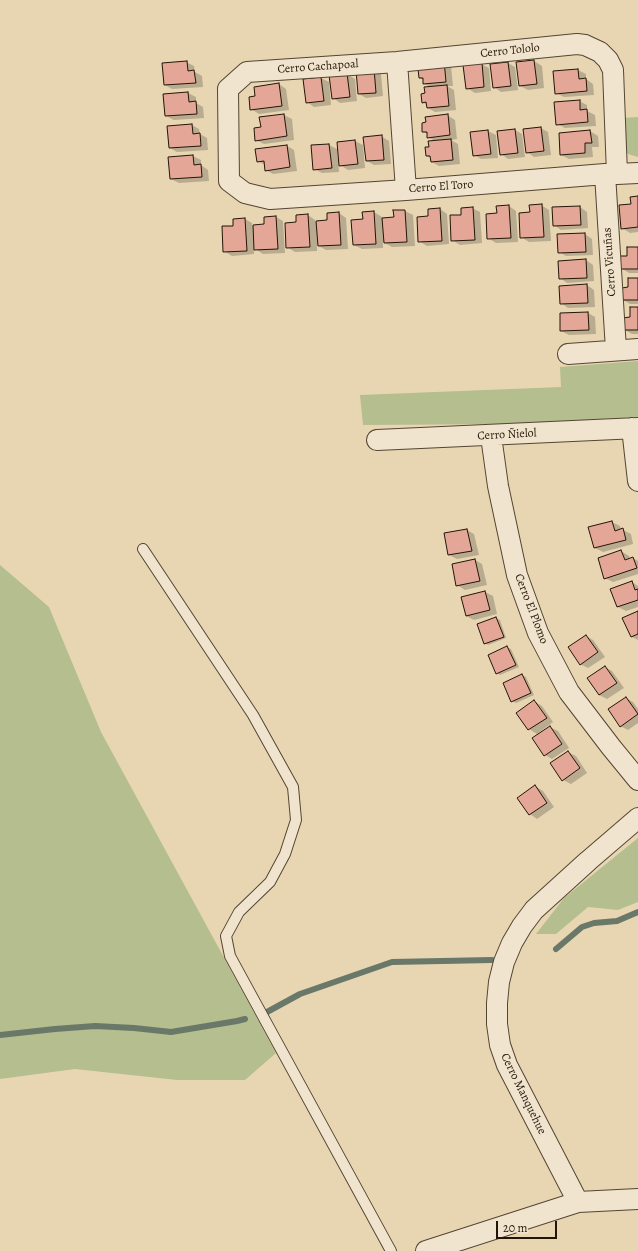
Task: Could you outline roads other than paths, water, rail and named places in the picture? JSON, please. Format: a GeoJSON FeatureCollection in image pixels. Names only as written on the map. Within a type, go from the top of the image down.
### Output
{"type":"FeatureCollection","features":[{"type":"Feature","properties":{"kind":"street","name":"Cerro Tololo"},"geometry":{"type":"LineString","coordinates":[[397,62],[577,44],[585,45],[600,52],[608,60],[613,70]]}},
{"type":"Feature","properties":{"kind":"street"},"geometry":{"type":"LineString","coordinates":[[397,62],[406,190]]}},
{"type":"Feature","properties":{"kind":"street","name":"Cerro Cachapoal"},"geometry":{"type":"LineString","coordinates":[[245,193],[230,181],[229,174],[228,89],[242,76],[247,72],[397,62]]}},
{"type":"Feature","properties":{"kind":"street","name":"Cerro Vicuñas"},"geometry":{"type":"LineString","coordinates":[[613,70],[611,174],[616,350]]}},
{"type":"Feature","properties":{"kind":"street","name":"Cerro El Toro"},"geometry":{"type":"LineString","coordinates":[[245,193],[270,199],[638,173]]}},
{"type":"Feature","properties":{"kind":"street"},"geometry":{"type":"LineString","coordinates":[[568,354],[638,349]]}},
{"type":"Feature","properties":{"kind":"street"},"geometry":{"type":"LineString","coordinates":[[635,428],[638,481]]}},
{"type":"Feature","properties":{"kind":"street","name":"Cerro Ñielol"},"geometry":{"type":"LineString","coordinates":[[377,440],[492,436],[635,428]]}},
{"type":"Feature","properties":{"kind":"street","name":"Cerro El Plomo"},"geometry":{"type":"LineString","coordinates":[[492,436],[498,486],[516,575],[538,633],[569,692],[638,780]]}},
{"type":"Feature","properties":{"kind":"street","name":"Cerro Manquehue"},"geometry":{"type":"LineString","coordinates":[[578,1202],[507,1065],[500,1045],[497,1024],[499,982],[504,962],[512,943],[534,910],[638,818]]}},
{"type":"Feature","properties":{"kind":"street"},"geometry":{"type":"LineString","coordinates":[[426,1251],[578,1202],[638,1199]]}},
{"type":"Feature","properties":{"kind":"lane"},"geometry":{"type":"LineString","coordinates":[[143,548],[253,715],[293,787],[296,820],[285,854],[270,882],[239,912],[226,936],[230,956],[391,1251]]}},
{"type":"Feature","properties":{"kind":"waterway"},"geometry":{"type":"LineString","coordinates":[[556,949],[582,927],[594,923],[617,921],[638,912]]}},
{"type":"Feature","properties":{"kind":"waterway"},"geometry":{"type":"LineString","coordinates":[[267,1012],[300,994],[392,962],[492,960]]}},
{"type":"Feature","properties":{"kind":"waterway"},"geometry":{"type":"LineString","coordinates":[[0,1035],[95,1026],[171,1032],[245,1019]]}}]}
